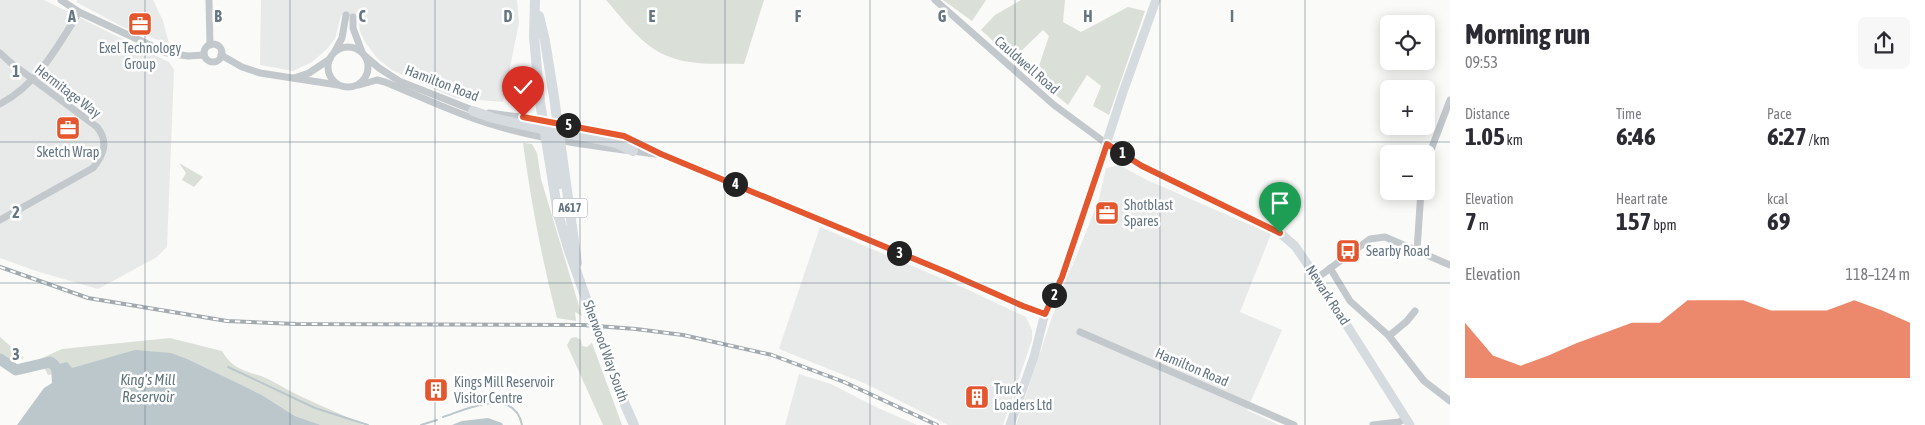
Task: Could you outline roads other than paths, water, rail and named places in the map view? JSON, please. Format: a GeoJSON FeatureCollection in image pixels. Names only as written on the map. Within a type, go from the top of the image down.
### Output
{"type":"FeatureCollection","features":[{"type":"Feature","properties":{"kind":"highway","name":"Sherwood Way South"},"geometry":{"type":"LineString","coordinates":[[535,1],[545,41],[551,130],[579,277]]}},
{"type":"Feature","properties":{"kind":"highway","name":"Sherwood Way South"},"geometry":{"type":"LineString","coordinates":[[535,1],[534,37],[570,236],[569,252],[619,391],[634,425]]}},
{"type":"Feature","properties":{"kind":"highway"},"geometry":{"type":"LineString","coordinates":[[473,111],[493,118],[616,143],[633,151]]}},
{"type":"Feature","properties":{"kind":"main road"},"geometry":{"type":"LineString","coordinates":[[1010,425],[1034,357],[1045,314],[1062,277],[1156,0]]}},
{"type":"Feature","properties":{"kind":"main road","name":"Newark Road"},"geometry":{"type":"LineString","coordinates":[[1107,144],[1142,166],[1280,233],[1295,246],[1408,422]]}},
{"type":"Feature","properties":{"kind":"street"},"geometry":{"type":"LineString","coordinates":[[61,0],[79,12],[167,54],[204,55]]}},
{"type":"Feature","properties":{"kind":"street"},"geometry":{"type":"LineString","coordinates":[[204,55],[205,50],[210,45],[209,0]]}},
{"type":"Feature","properties":{"kind":"street","name":"Cauldwell Road"},"geometry":{"type":"LineString","coordinates":[[935,0],[1054,105],[1107,144]]}},
{"type":"Feature","properties":{"kind":"street"},"geometry":{"type":"LineString","coordinates":[[0,104],[32,79],[48,61],[79,12]]}},
{"type":"Feature","properties":{"kind":"street"},"geometry":{"type":"LineString","coordinates":[[293,78],[309,73],[330,59],[342,38],[349,16],[368,63],[368,72],[365,79],[359,85]]}},
{"type":"Feature","properties":{"kind":"street"},"geometry":{"type":"LineString","coordinates":[[204,55],[212,62],[218,60],[221,55],[219,46],[210,45]]}},
{"type":"Feature","properties":{"kind":"street"},"geometry":{"type":"LineString","coordinates":[[335,52],[347,47],[355,48],[364,54]]}},
{"type":"Feature","properties":{"kind":"street","name":"Hermitage Way"},"geometry":{"type":"LineString","coordinates":[[0,53],[97,127],[103,136],[104,151],[93,168],[0,220]]}},
{"type":"Feature","properties":{"kind":"street","name":"Hamilton Road"},"geometry":{"type":"LineString","coordinates":[[364,54],[379,68],[399,81],[473,111]]}},
{"type":"Feature","properties":{"kind":"street","name":"Hamilton Road"},"geometry":{"type":"LineString","coordinates":[[221,55],[242,66],[260,72],[339,85],[347,88],[377,80],[488,123],[624,136],[661,154],[1045,314]]}},
{"type":"Feature","properties":{"kind":"street"},"geometry":{"type":"LineString","coordinates":[[330,59],[328,72],[332,80],[339,85]]}},
{"type":"Feature","properties":{"kind":"street"},"geometry":{"type":"LineString","coordinates":[[1433,145],[1450,100]]}},
{"type":"Feature","properties":{"kind":"street","name":"Hamilton Road"},"geometry":{"type":"LineString","coordinates":[[633,151],[661,154]]}},
{"type":"Feature","properties":{"kind":"street"},"geometry":{"type":"LineString","coordinates":[[1417,250],[1420,200]]}},
{"type":"Feature","properties":{"kind":"street"},"geometry":{"type":"LineString","coordinates":[[1317,278],[1370,239],[1385,237],[1450,265]]}},
{"type":"Feature","properties":{"kind":"street","name":"Newark Road"},"geometry":{"type":"LineString","coordinates":[[1330,268],[1350,301],[1389,336],[1424,382],[1450,401]]}},
{"type":"Feature","properties":{"kind":"street"},"geometry":{"type":"LineString","coordinates":[[1389,336],[1408,321],[1414,311]]}},
{"type":"Feature","properties":{"kind":"street","name":"Hamilton Road"},"geometry":{"type":"LineString","coordinates":[[1080,332],[1294,425]]}},
{"type":"Feature","properties":{"kind":"street"},"geometry":{"type":"LineString","coordinates":[[1373,425],[1408,422]]}},
{"type":"Feature","properties":{"kind":"water","name":"King's Mill Reservoir"},"geometry":{"type":"Polygon","coordinates":[[[135,350],[171,353],[187,359],[262,395],[295,416],[321,425],[17,425],[44,388],[52,383],[51,366],[67,362],[72,368],[135,350]]]}},
{"type":"Feature","properties":{"kind":"water"},"geometry":{"type":"Polygon","coordinates":[[[488,418],[503,425],[452,425],[462,421],[488,418]]]}},
{"type":"Feature","properties":{"kind":"waterway"},"geometry":{"type":"LineString","coordinates":[[0,359],[16,370],[50,362],[63,377]]}},
{"type":"Feature","properties":{"kind":"waterway"},"geometry":{"type":"LineString","coordinates":[[228,367],[315,408],[368,425]]}},
{"type":"Feature","properties":{"kind":"waterway"},"geometry":{"type":"LineString","coordinates":[[443,417],[488,403],[500,403],[510,406],[517,413],[522,425]]}},
{"type":"Feature","properties":{"kind":"waterway"},"geometry":{"type":"LineString","coordinates":[[421,425],[437,420]]}},
{"type":"Feature","properties":{"kind":"railway"},"geometry":{"type":"LineString","coordinates":[[0,267],[88,298],[227,321],[296,324],[583,325],[683,335],[772,355],[844,382],[937,425]]}},
{"type":"Feature","properties":{"kind":"place","name":"Exel Technology Group"},"geometry":{"type":"Point","coordinates":[140,24]}},
{"type":"Feature","properties":{"kind":"place","name":"Sketch Wrap"},"geometry":{"type":"Point","coordinates":[68,128]}},
{"type":"Feature","properties":{"kind":"place","name":"Shotblast Spares"},"geometry":{"type":"Point","coordinates":[1107,213]}},
{"type":"Feature","properties":{"kind":"place","name":"Searby Road"},"geometry":{"type":"Point","coordinates":[1348,251]}},
{"type":"Feature","properties":{"kind":"place","name":"Kings Mill Reservoir Visitor Centre"},"geometry":{"type":"Point","coordinates":[436,390]}},
{"type":"Feature","properties":{"kind":"place","name":"Truck Loaders Ltd"},"geometry":{"type":"Point","coordinates":[977,397]}}]}
